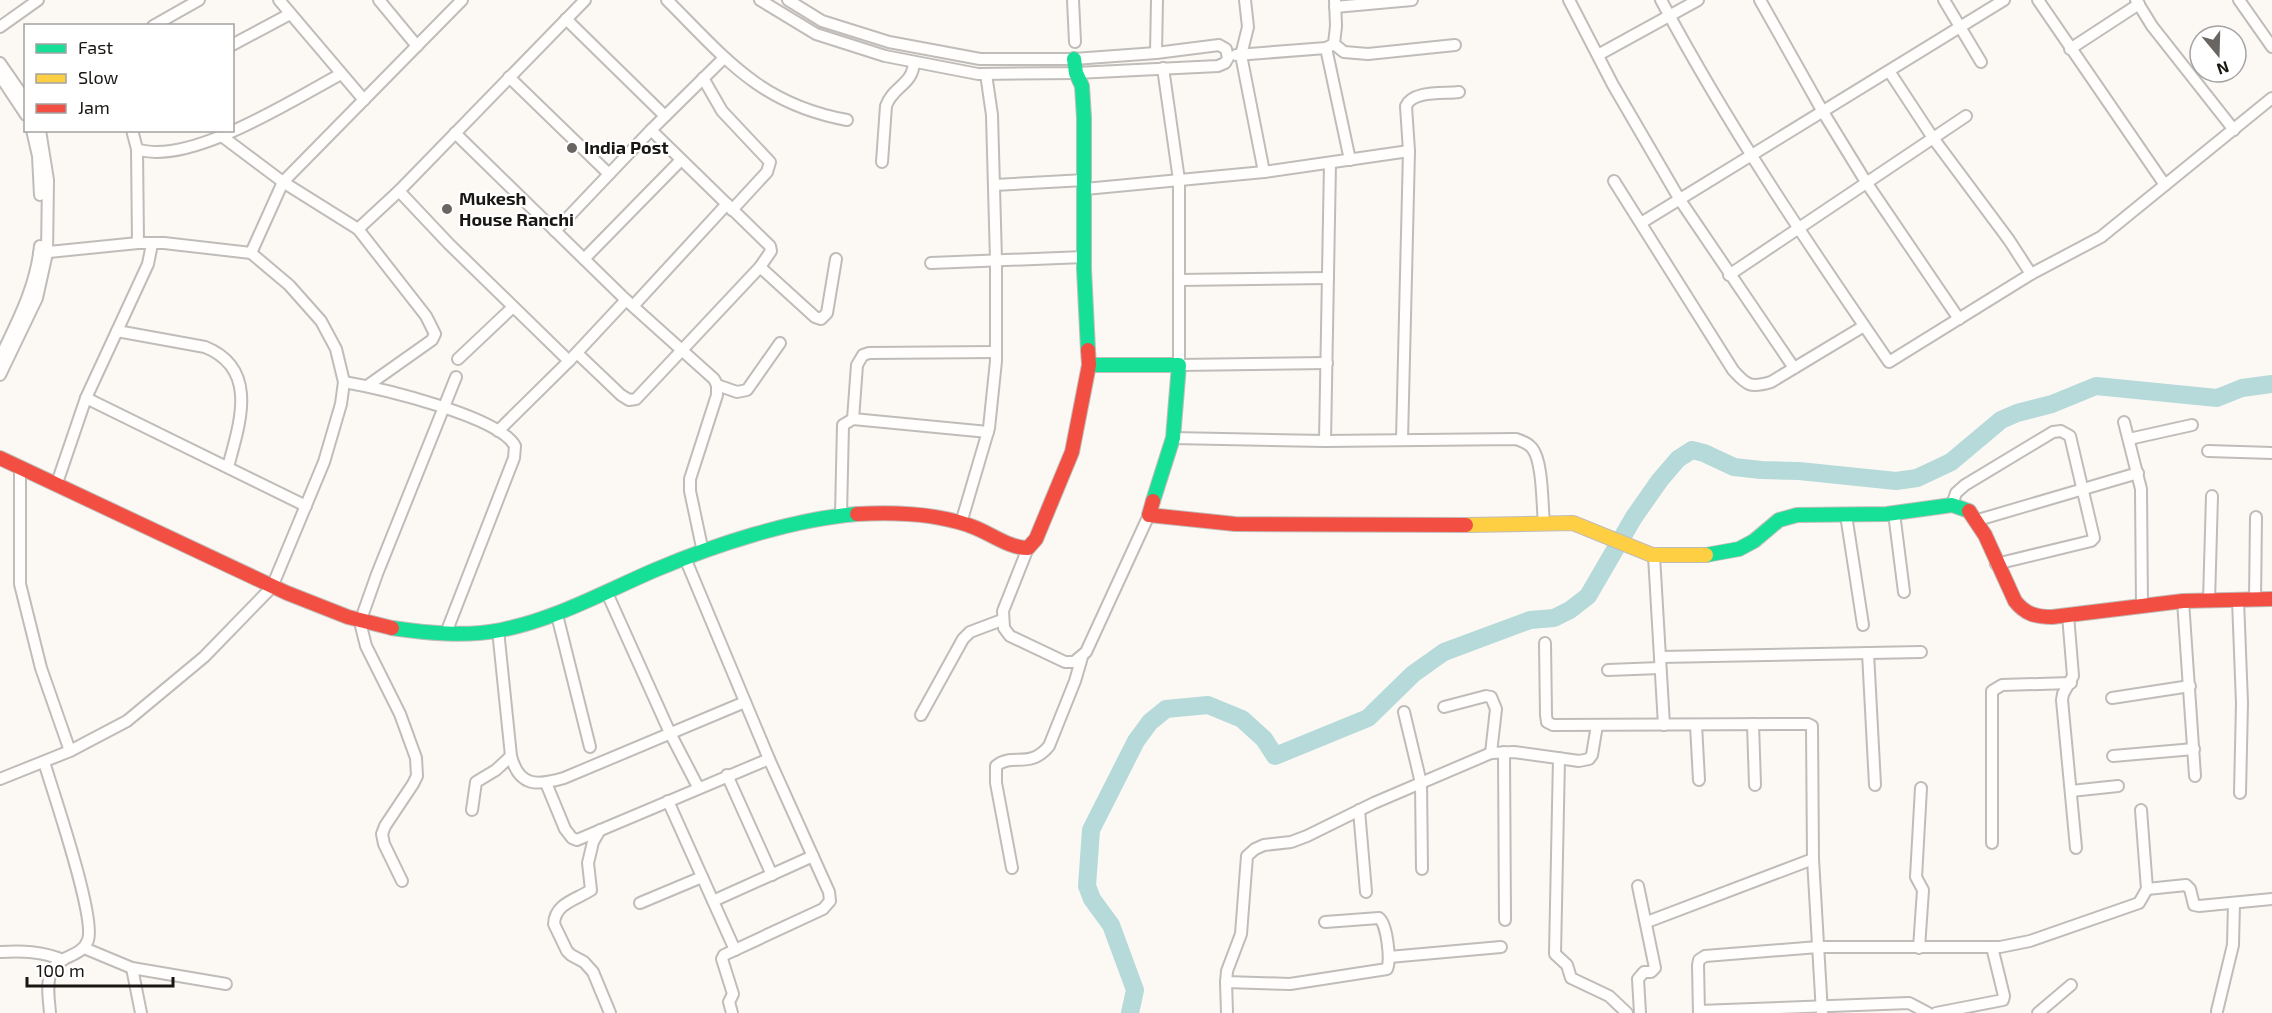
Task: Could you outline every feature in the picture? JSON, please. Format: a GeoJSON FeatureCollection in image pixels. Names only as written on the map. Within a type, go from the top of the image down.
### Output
{"type":"FeatureCollection","features":[{"type":"Feature","properties":{"kind":"street"},"geometry":{"type":"LineString","coordinates":[[0,27],[38,0]]}},
{"type":"Feature","properties":{"kind":"street"},"geometry":{"type":"LineString","coordinates":[[157,24],[199,0]]}},
{"type":"Feature","properties":{"kind":"street"},"geometry":{"type":"LineString","coordinates":[[279,0],[364,100]]}},
{"type":"Feature","properties":{"kind":"street"},"geometry":{"type":"LineString","coordinates":[[379,0],[417,46]]}},
{"type":"Feature","properties":{"kind":"street"},"geometry":{"type":"LineString","coordinates":[[251,253],[283,182],[462,0]]}},
{"type":"Feature","properties":{"kind":"street"},"geometry":{"type":"LineString","coordinates":[[358,229],[399,191],[585,0]]}},
{"type":"Feature","properties":{"kind":"street"},"geometry":{"type":"LineString","coordinates":[[667,0],[744,76],[790,103],[811,112],[847,120]]}},
{"type":"Feature","properties":{"kind":"street"},"geometry":{"type":"LineString","coordinates":[[760,0],[816,34],[885,56],[986,74],[1076,74],[1218,66],[1226,63],[1229,55],[1226,48],[1219,45],[1156,53],[1074,59],[980,59],[889,42],[822,21],[788,0]]}},
{"type":"Feature","properties":{"kind":"street"},"geometry":{"type":"LineString","coordinates":[[1073,0],[1074,42]]}},
{"type":"Feature","properties":{"kind":"street"},"geometry":{"type":"LineString","coordinates":[[1156,53],[1157,0]]}},
{"type":"Feature","properties":{"kind":"street"},"geometry":{"type":"LineString","coordinates":[[1245,0],[1248,27],[1241,54],[1264,172]]}},
{"type":"Feature","properties":{"kind":"street"},"geometry":{"type":"LineString","coordinates":[[1350,160],[1330,46],[1336,26],[1335,4],[1412,0]]}},
{"type":"Feature","properties":{"kind":"street"},"geometry":{"type":"LineString","coordinates":[[1569,0],[1680,200],[1794,369]]}},
{"type":"Feature","properties":{"kind":"street"},"geometry":{"type":"LineString","coordinates":[[1661,0],[1695,63],[1751,156],[1889,362],[2031,274],[2101,237],[2272,98]]}},
{"type":"Feature","properties":{"kind":"street"},"geometry":{"type":"LineString","coordinates":[[1598,55],[1698,0]]}},
{"type":"Feature","properties":{"kind":"street"},"geometry":{"type":"LineString","coordinates":[[1761,0],[1823,112],[1866,182],[1959,319]]}},
{"type":"Feature","properties":{"kind":"street"},"geometry":{"type":"LineString","coordinates":[[1944,0],[1981,62]]}},
{"type":"Feature","properties":{"kind":"street"},"geometry":{"type":"LineString","coordinates":[[1641,224],[2004,0]]}},
{"type":"Feature","properties":{"kind":"street"},"geometry":{"type":"LineString","coordinates":[[2038,0],[2165,185]]}},
{"type":"Feature","properties":{"kind":"street"},"geometry":{"type":"LineString","coordinates":[[2239,0],[2272,47]]}},
{"type":"Feature","properties":{"kind":"street"},"geometry":{"type":"LineString","coordinates":[[2070,49],[2138,2],[2152,26],[2234,130]]}},
{"type":"Feature","properties":{"kind":"street"},"geometry":{"type":"LineString","coordinates":[[234,44],[290,14]]}},
{"type":"Feature","properties":{"kind":"street"},"geometry":{"type":"LineString","coordinates":[[566,19],[665,116]]}},
{"type":"Feature","properties":{"kind":"street"},"geometry":{"type":"LineString","coordinates":[[1229,55],[1330,46],[1344,52],[1368,54],[1455,45]]}},
{"type":"Feature","properties":{"kind":"street"},"geometry":{"type":"LineString","coordinates":[[555,231],[651,130],[724,58]]}},
{"type":"Feature","properties":{"kind":"street"},"geometry":{"type":"LineString","coordinates":[[1074,59],[1076,74],[1082,86],[1085,184],[1084,257],[1089,365],[1072,452],[1036,540],[1028,548],[1003,611],[1002,620],[1010,636],[1065,662],[1074,662],[1086,652],[1149,514],[1173,438],[1179,365],[1179,180],[1162,68]]}},
{"type":"Feature","properties":{"kind":"street"},"geometry":{"type":"LineString","coordinates":[[882,162],[888,99],[913,73],[914,62]]}},
{"type":"Feature","properties":{"kind":"street"},"geometry":{"type":"LineString","coordinates":[[0,63],[24,106]]}},
{"type":"Feature","properties":{"kind":"street"},"geometry":{"type":"LineString","coordinates":[[1888,71],[2031,274]]}},
{"type":"Feature","properties":{"kind":"street"},"geometry":{"type":"LineString","coordinates":[[234,131],[341,74]]}},
{"type":"Feature","properties":{"kind":"street"},"geometry":{"type":"LineString","coordinates":[[961,523],[988,432],[996,352],[992,115],[986,74]]}},
{"type":"Feature","properties":{"kind":"street"},"geometry":{"type":"LineString","coordinates":[[0,76],[24,107]]}},
{"type":"Feature","properties":{"kind":"street"},"geometry":{"type":"LineString","coordinates":[[508,77],[609,174]]}},
{"type":"Feature","properties":{"kind":"street"},"geometry":{"type":"LineString","coordinates":[[498,431],[767,172],[770,162],[722,111],[703,78]]}},
{"type":"Feature","properties":{"kind":"street"},"geometry":{"type":"LineString","coordinates":[[1402,440],[1409,151],[1407,102],[1415,96],[1459,92]]}},
{"type":"Feature","properties":{"kind":"street"},"geometry":{"type":"LineString","coordinates":[[1729,275],[1966,116]]}},
{"type":"Feature","properties":{"kind":"street"},"geometry":{"type":"LineString","coordinates":[[577,353],[621,395],[629,400],[636,399],[683,351],[769,255],[770,246],[651,130]]}},
{"type":"Feature","properties":{"kind":"street"},"geometry":{"type":"LineString","coordinates":[[0,358],[29,297],[43,253],[40,169],[32,132]]}},
{"type":"Feature","properties":{"kind":"street"},"geometry":{"type":"LineString","coordinates":[[0,375],[34,304],[41,283],[48,180],[40,132]]}},
{"type":"Feature","properties":{"kind":"street"},"geometry":{"type":"LineString","coordinates":[[133,132],[137,149],[138,243]]}},
{"type":"Feature","properties":{"kind":"street"},"geometry":{"type":"LineString","coordinates":[[137,149],[147,152],[194,146],[232,132]]}},
{"type":"Feature","properties":{"kind":"street"},"geometry":{"type":"LineString","coordinates":[[455,133],[584,259],[714,379],[717,385],[717,395],[690,479],[690,491],[703,552]]}},
{"type":"Feature","properties":{"kind":"street"},"geometry":{"type":"LineString","coordinates":[[223,137],[283,182],[358,229],[426,316],[435,334],[432,340],[367,386]]}},
{"type":"Feature","properties":{"kind":"street"},"geometry":{"type":"LineString","coordinates":[[994,185],[1179,180],[1264,172],[1409,151]]}},
{"type":"Feature","properties":{"kind":"street"},"geometry":{"type":"LineString","coordinates":[[584,259],[681,160]]}},
{"type":"Feature","properties":{"kind":"street"},"geometry":{"type":"LineString","coordinates":[[1325,441],[1330,163]]}},
{"type":"Feature","properties":{"kind":"street"},"geometry":{"type":"LineString","coordinates":[[1614,181],[1733,370],[1748,385],[1758,386],[1771,382],[1864,326]]}},
{"type":"Feature","properties":{"kind":"street"},"geometry":{"type":"LineString","coordinates":[[399,191],[569,361]]}},
{"type":"Feature","properties":{"kind":"street"},"geometry":{"type":"LineString","coordinates":[[0,779],[44,762],[116,728],[160,696],[228,635],[272,587],[330,444],[341,404],[344,382],[336,349],[321,321],[289,285],[251,253],[138,243],[43,253]]}},
{"type":"Feature","properties":{"kind":"street"},"geometry":{"type":"LineString","coordinates":[[57,483],[86,398],[148,264],[152,244]]}},
{"type":"Feature","properties":{"kind":"street"},"geometry":{"type":"LineString","coordinates":[[931,262],[1084,257]]}},
{"type":"Feature","properties":{"kind":"street"},"geometry":{"type":"LineString","coordinates":[[760,267],[815,317],[821,319],[827,313],[836,259]]}},
{"type":"Feature","properties":{"kind":"street"},"geometry":{"type":"LineString","coordinates":[[1179,280],[1328,278]]}},
{"type":"Feature","properties":{"kind":"street"},"geometry":{"type":"LineString","coordinates":[[458,359],[513,307]]}},
{"type":"Feature","properties":{"kind":"street"},"geometry":{"type":"LineString","coordinates":[[117,331],[205,347],[216,351],[226,360],[234,372],[242,400],[242,415],[228,467]]}},
{"type":"Feature","properties":{"kind":"street"},"geometry":{"type":"LineString","coordinates":[[717,385],[737,392],[747,390],[780,343]]}},
{"type":"Feature","properties":{"kind":"street"},"geometry":{"type":"LineString","coordinates":[[853,419],[857,365],[863,355],[869,353],[996,352]]}},
{"type":"Feature","properties":{"kind":"street"},"geometry":{"type":"LineString","coordinates":[[1089,365],[1327,363]]}},
{"type":"Feature","properties":{"kind":"street"},"geometry":{"type":"LineString","coordinates":[[402,881],[384,844],[382,834],[417,776],[416,758],[400,714],[366,646],[360,622],[376,574],[456,377]]}},
{"type":"Feature","properties":{"kind":"street"},"geometry":{"type":"LineString","coordinates":[[344,382],[444,407],[498,431],[513,442],[516,451],[514,458],[446,633]]}},
{"type":"Feature","properties":{"kind":"street"},"geometry":{"type":"LineString","coordinates":[[86,398],[306,506]]}},
{"type":"Feature","properties":{"kind":"street"},"geometry":{"type":"LineString","coordinates":[[841,515],[843,424],[853,419],[988,432]]}},
{"type":"Feature","properties":{"kind":"street"},"geometry":{"type":"LineString","coordinates":[[2124,422],[2141,489],[2142,606]]}},
{"type":"Feature","properties":{"kind":"street"},"geometry":{"type":"LineString","coordinates":[[2129,439],[2192,425]]}},
{"type":"Feature","properties":{"kind":"street"},"geometry":{"type":"LineString","coordinates":[[1952,505],[1956,493],[1965,484],[2053,432],[2061,431],[2070,436],[2094,538],[2091,542],[1996,564]]}},
{"type":"Feature","properties":{"kind":"street"},"geometry":{"type":"LineString","coordinates":[[1173,438],[1325,441],[1516,439],[1534,449],[1538,461],[1544,523]]}},
{"type":"Feature","properties":{"kind":"street"},"geometry":{"type":"LineString","coordinates":[[2208,451],[2272,453]]}},
{"type":"Feature","properties":{"kind":"street"},"geometry":{"type":"LineString","coordinates":[[0,458],[57,483],[272,587],[360,622],[401,630],[446,633],[498,630],[557,615],[685,558],[789,525],[841,515],[875,512],[908,513],[961,523],[1018,548],[1028,548]]}},
{"type":"Feature","properties":{"kind":"street"},"geometry":{"type":"LineString","coordinates":[[20,467],[21,584],[41,668],[69,751]]}},
{"type":"Feature","properties":{"kind":"street"},"geometry":{"type":"LineString","coordinates":[[1978,520],[2138,473]]}},
{"type":"Feature","properties":{"kind":"street"},"geometry":{"type":"LineString","coordinates":[[2208,601],[2212,496]]}},
{"type":"Feature","properties":{"kind":"street"},"geometry":{"type":"LineString","coordinates":[[1149,514],[1235,524],[1573,523],[1587,526],[1649,555],[1730,552],[1742,548],[1771,524],[1797,515],[1846,516],[1894,513],[1952,505],[1969,511],[1978,520],[1996,564],[2016,602],[2025,611],[2037,617],[2183,601],[2272,599]]}},
{"type":"Feature","properties":{"kind":"street"},"geometry":{"type":"LineString","coordinates":[[1894,513],[1904,592]]}},
{"type":"Feature","properties":{"kind":"street"},"geometry":{"type":"LineString","coordinates":[[1846,516],[1863,625]]}},
{"type":"Feature","properties":{"kind":"street"},"geometry":{"type":"LineString","coordinates":[[2255,600],[2256,517]]}},
{"type":"Feature","properties":{"kind":"street"},"geometry":{"type":"LineString","coordinates":[[1649,555],[1664,725]]}},
{"type":"Feature","properties":{"kind":"street"},"geometry":{"type":"LineString","coordinates":[[685,558],[745,702],[829,892],[830,901],[823,909],[724,955],[722,959],[732,988],[733,996],[729,1004],[732,1013]]}},
{"type":"Feature","properties":{"kind":"street"},"geometry":{"type":"LineString","coordinates":[[607,593],[670,733],[698,787]]}},
{"type":"Feature","properties":{"kind":"street"},"geometry":{"type":"LineString","coordinates":[[2238,600],[2242,703],[2240,793]]}},
{"type":"Feature","properties":{"kind":"street"},"geometry":{"type":"LineString","coordinates":[[2183,601],[2195,776]]}},
{"type":"Feature","properties":{"kind":"street"},"geometry":{"type":"LineString","coordinates":[[557,615],[590,747]]}},
{"type":"Feature","properties":{"kind":"street"},"geometry":{"type":"LineString","coordinates":[[2068,615],[2073,668],[2071,684],[2063,694],[2062,700],[2076,848]]}},
{"type":"Feature","properties":{"kind":"street"},"geometry":{"type":"LineString","coordinates":[[921,715],[963,639],[970,632],[1002,620]]}},
{"type":"Feature","properties":{"kind":"street"},"geometry":{"type":"LineString","coordinates":[[498,630],[511,756],[520,777],[533,783],[546,783],[584,771],[745,702]]}},
{"type":"Feature","properties":{"kind":"street"},"geometry":{"type":"LineString","coordinates":[[1545,643],[1547,722],[1553,725],[1808,724],[1812,726],[1814,859],[1821,1010]]}},
{"type":"Feature","properties":{"kind":"street"},"geometry":{"type":"LineString","coordinates":[[1608,670],[1660,662],[1921,652]]}},
{"type":"Feature","properties":{"kind":"street"},"geometry":{"type":"LineString","coordinates":[[1868,653],[1875,785]]}},
{"type":"Feature","properties":{"kind":"street"},"geometry":{"type":"LineString","coordinates":[[1012,868],[996,783],[996,766],[1007,760],[1033,759],[1049,746],[1082,657]]}},
{"type":"Feature","properties":{"kind":"street"},"geometry":{"type":"LineString","coordinates":[[1992,843],[1992,691],[2002,685],[2071,684]]}},
{"type":"Feature","properties":{"kind":"street"},"geometry":{"type":"LineString","coordinates":[[2112,698],[2190,686]]}},
{"type":"Feature","properties":{"kind":"street"},"geometry":{"type":"LineString","coordinates":[[1444,707],[1486,696],[1491,697],[1496,709],[1491,753]]}},
{"type":"Feature","properties":{"kind":"street"},"geometry":{"type":"LineString","coordinates":[[1404,712],[1421,783],[1422,869]]}},
{"type":"Feature","properties":{"kind":"street"},"geometry":{"type":"LineString","coordinates":[[1754,724],[1755,785]]}},
{"type":"Feature","properties":{"kind":"street"},"geometry":{"type":"LineString","coordinates":[[1227,1013],[1227,971],[1241,934],[1247,856],[1255,849],[1264,845],[1292,842],[1307,836],[1359,810],[1491,753],[1504,752],[1579,761],[1589,759],[1592,755],[1597,725]]}},
{"type":"Feature","properties":{"kind":"street"},"geometry":{"type":"LineString","coordinates":[[1696,725],[1699,780]]}},
{"type":"Feature","properties":{"kind":"street"},"geometry":{"type":"LineString","coordinates":[[2113,756],[2194,748]]}},
{"type":"Feature","properties":{"kind":"street"},"geometry":{"type":"LineString","coordinates":[[1504,752],[1505,920]]}},
{"type":"Feature","properties":{"kind":"street"},"geometry":{"type":"LineString","coordinates":[[472,810],[476,782],[496,770],[511,756]]}},
{"type":"Feature","properties":{"kind":"street"},"geometry":{"type":"LineString","coordinates":[[1559,758],[1555,954],[1567,965],[1571,978],[1609,996],[1627,1013]]}},
{"type":"Feature","properties":{"kind":"street"},"geometry":{"type":"LineString","coordinates":[[546,783],[565,829],[572,838],[581,838],[698,787],[770,759]]}},
{"type":"Feature","properties":{"kind":"street"},"geometry":{"type":"LineString","coordinates":[[44,762],[68,839],[86,908],[90,934],[84,948],[55,965],[50,973],[50,1013]]}},
{"type":"Feature","properties":{"kind":"street"},"geometry":{"type":"LineString","coordinates":[[727,776],[772,875]]}},
{"type":"Feature","properties":{"kind":"street"},"geometry":{"type":"LineString","coordinates":[[2071,791],[2118,786]]}},
{"type":"Feature","properties":{"kind":"street"},"geometry":{"type":"LineString","coordinates":[[1919,948],[1923,891],[1916,877],[1922,788]]}},
{"type":"Feature","properties":{"kind":"street"},"geometry":{"type":"LineString","coordinates":[[668,801],[735,950]]}},
{"type":"Feature","properties":{"kind":"street"},"geometry":{"type":"LineString","coordinates":[[1359,810],[1366,892]]}},
{"type":"Feature","properties":{"kind":"street"},"geometry":{"type":"LineString","coordinates":[[1928,1013],[1909,1003],[1821,1010],[1699,1012],[1699,960],[1705,956],[1818,947],[1992,947],[2030,941],[2139,903],[2146,889],[2141,810]]}},
{"type":"Feature","properties":{"kind":"street"},"geometry":{"type":"LineString","coordinates":[[600,830],[593,842],[588,863],[591,890],[561,908],[556,913],[554,924],[567,951],[584,962],[593,972],[610,1013]]}},
{"type":"Feature","properties":{"kind":"street"},"geometry":{"type":"LineString","coordinates":[[713,901],[813,856]]}},
{"type":"Feature","properties":{"kind":"street"},"geometry":{"type":"LineString","coordinates":[[1647,922],[1814,859]]}},
{"type":"Feature","properties":{"kind":"street"},"geometry":{"type":"LineString","coordinates":[[640,903],[702,877]]}},
{"type":"Feature","properties":{"kind":"street"},"geometry":{"type":"LineString","coordinates":[[2146,889],[2186,885],[2190,889],[2194,905],[2272,899]]}},
{"type":"Feature","properties":{"kind":"street"},"geometry":{"type":"LineString","coordinates":[[1638,886],[1655,968],[1651,972],[1644,972],[1638,979],[1641,1013]]}},
{"type":"Feature","properties":{"kind":"street"},"geometry":{"type":"LineString","coordinates":[[2217,1011],[2233,945],[2234,903]]}},
{"type":"Feature","properties":{"kind":"street"},"geometry":{"type":"LineString","coordinates":[[1226,982],[1280,985],[1383,971],[1389,967],[1385,925],[1379,918],[1325,922]]}},
{"type":"Feature","properties":{"kind":"street"},"geometry":{"type":"LineString","coordinates":[[1389,957],[1501,947]]}},
{"type":"Feature","properties":{"kind":"street"},"geometry":{"type":"LineString","coordinates":[[1936,1013],[1984,1009],[2003,1000],[1992,947]]}},
{"type":"Feature","properties":{"kind":"street"},"geometry":{"type":"LineString","coordinates":[[84,948],[132,968],[226,984]]}},
{"type":"Feature","properties":{"kind":"street"},"geometry":{"type":"LineString","coordinates":[[0,952],[32,950],[63,960]]}},
{"type":"Feature","properties":{"kind":"street"},"geometry":{"type":"LineString","coordinates":[[132,968],[141,1013]]}},
{"type":"Feature","properties":{"kind":"street"},"geometry":{"type":"LineString","coordinates":[[2038,1013],[2071,985]]}},
{"type":"Feature","properties":{"kind":"waterway"},"geometry":{"type":"LineString","coordinates":[[1130,1013],[1135,990],[1111,925],[1092,899],[1087,886],[1091,830],[1136,741],[1150,722],[1166,709],[1208,705],[1242,719],[1264,739],[1275,756],[1368,718],[1413,674],[1444,652],[1530,620],[1554,618],[1570,610],[1588,596],[1634,517],[1660,480],[1678,459],[1692,450],[1734,467],[1896,481],[1917,478],[1951,462],[2001,420],[2017,413],[2052,404],[2096,386],[2217,398],[2242,388],[2272,384]]}},
{"type":"Feature","properties":{"kind":"traffic: fast"},"geometry":{"type":"LineString","coordinates":[[1074,59],[1076,73],[1082,86],[1084,118],[1084,269],[1088,350]]}},
{"type":"Feature","properties":{"kind":"traffic: fast"},"geometry":{"type":"LineString","coordinates":[[1089,365],[1179,365],[1173,438],[1153,501]]}},
{"type":"Feature","properties":{"kind":"traffic: fast"},"geometry":{"type":"LineString","coordinates":[[1706,555],[1739,549],[1754,541],[1779,520],[1797,515],[1887,514],[1952,505],[1969,511]]}},
{"type":"Feature","properties":{"kind":"traffic: fast"},"geometry":{"type":"LineString","coordinates":[[392,628],[460,634],[501,630],[560,612],[702,551],[754,534],[807,521],[857,514]]}},
{"type":"Feature","properties":{"kind":"traffic: slow"},"geometry":{"type":"LineString","coordinates":[[1466,525],[1573,523],[1652,555],[1706,555]]}},
{"type":"Feature","properties":{"kind":"traffic: jam"},"geometry":{"type":"LineString","coordinates":[[857,514],[899,513],[941,518],[975,528],[1013,545],[1028,548],[1036,539],[1072,452],[1089,365],[1088,350]]}},
{"type":"Feature","properties":{"kind":"traffic: jam"},"geometry":{"type":"LineString","coordinates":[[0,458],[287,593],[348,617],[392,628]]}},
{"type":"Feature","properties":{"kind":"traffic: jam"},"geometry":{"type":"LineString","coordinates":[[1153,501],[1149,515],[1235,524],[1466,525]]}},
{"type":"Feature","properties":{"kind":"traffic: jam"},"geometry":{"type":"LineString","coordinates":[[1969,511],[1985,535],[2015,601],[2027,612],[2036,615],[2052,617],[2183,601],[2272,599]]}},
{"type":"Feature","properties":{"kind":"place","name":"India Post"},"geometry":{"type":"Point","coordinates":[572,148]}},
{"type":"Feature","properties":{"kind":"place","name":"Mukesh House Ranchi"},"geometry":{"type":"Point","coordinates":[447,209]}}]}
